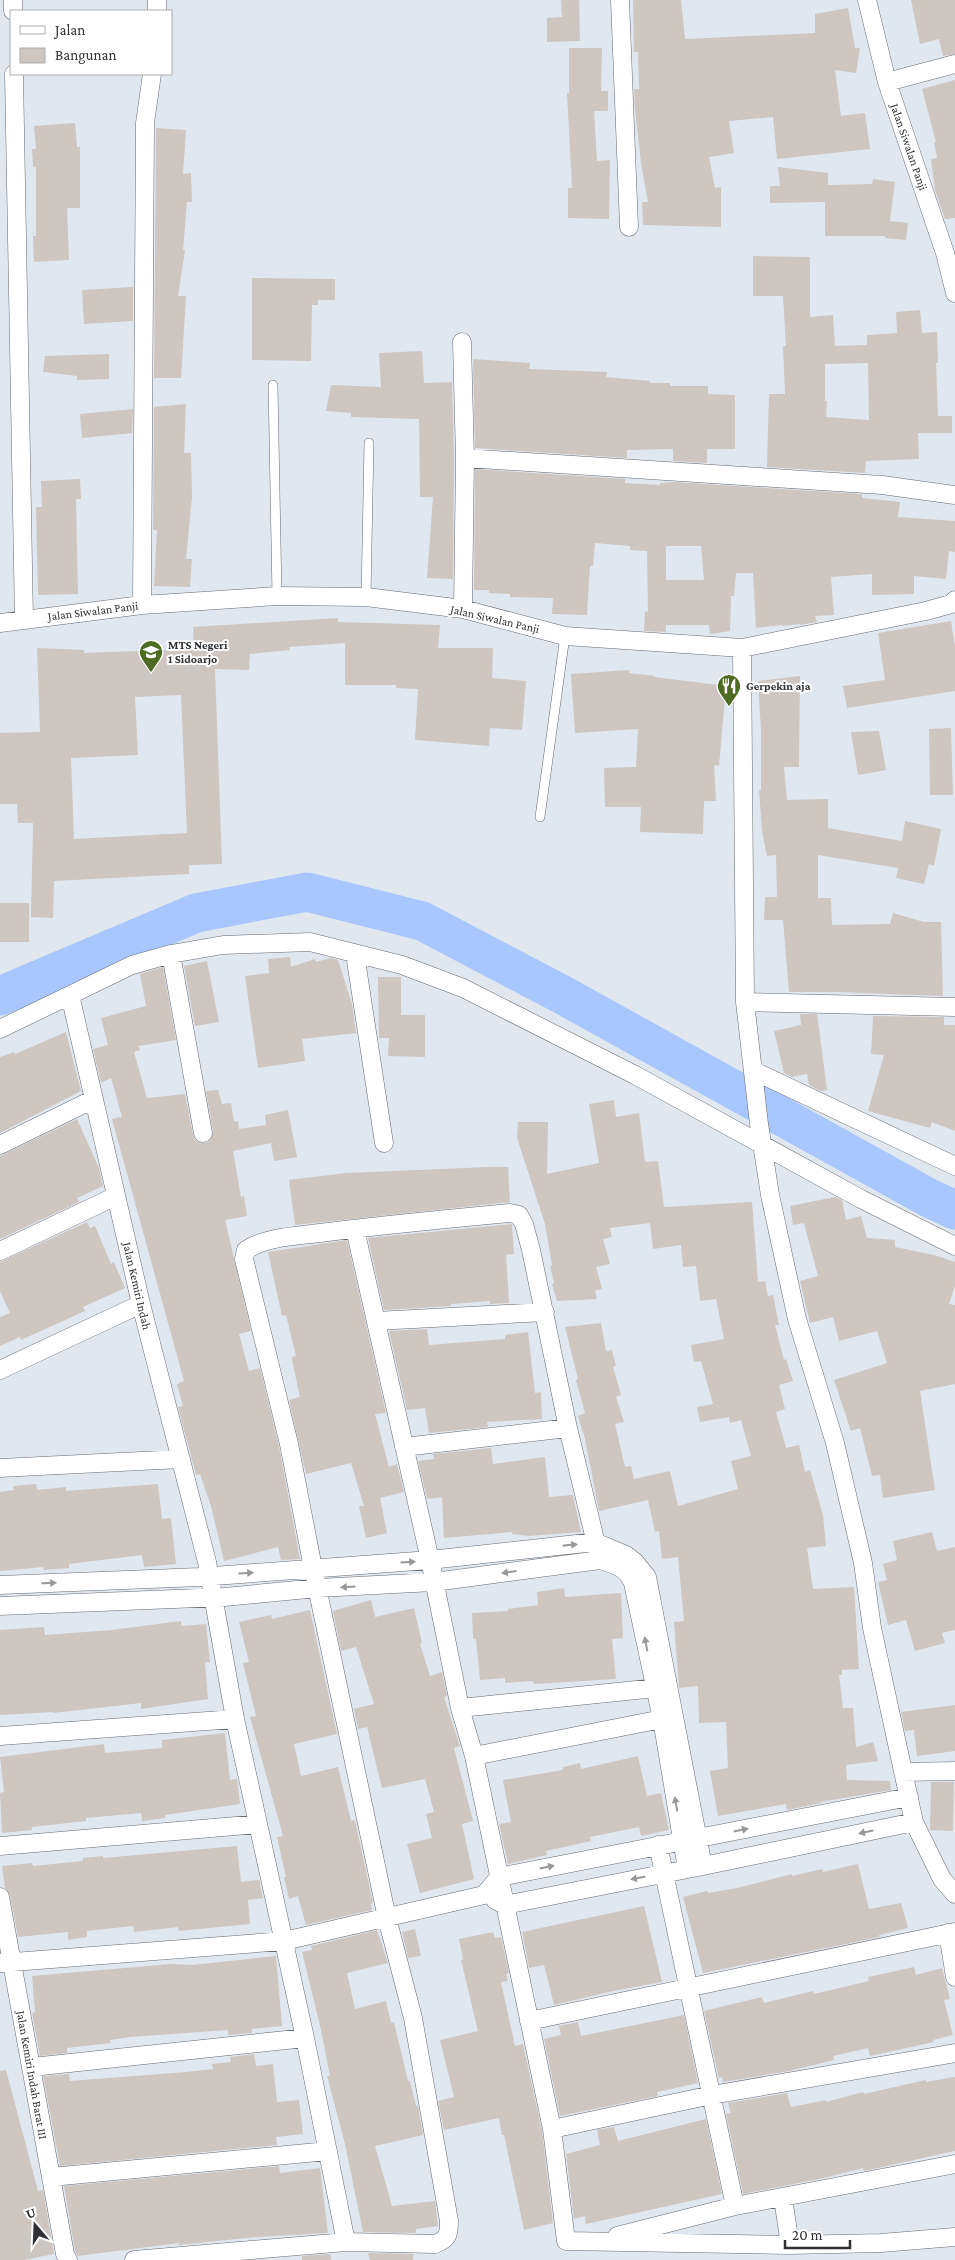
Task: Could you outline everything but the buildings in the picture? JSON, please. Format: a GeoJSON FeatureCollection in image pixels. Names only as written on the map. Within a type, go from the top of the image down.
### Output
{"type":"FeatureCollection","features":[{"type":"Feature","properties":{"kind":"street"},"geometry":{"type":"LineString","coordinates":[[620,0],[629,227]]}},
{"type":"Feature","properties":{"kind":"street","name":"Jalan Siwalan Panji"},"geometry":{"type":"LineString","coordinates":[[867,0],[887,82],[945,253],[955,293]]}},
{"type":"Feature","properties":{"kind":"street"},"geometry":{"type":"LineString","coordinates":[[887,82],[955,64]]}},
{"type":"Feature","properties":{"kind":"street"},"geometry":{"type":"LineString","coordinates":[[14,75],[24,620]]}},
{"type":"Feature","properties":{"kind":"street"},"geometry":{"type":"LineString","coordinates":[[142,605],[145,124],[152,75]]}},
{"type":"Feature","properties":{"kind":"street"},"geometry":{"type":"LineString","coordinates":[[462,342],[464,458],[463,609]]}},
{"type":"Feature","properties":{"kind":"street"},"geometry":{"type":"LineString","coordinates":[[464,458],[882,485],[955,495]]}},
{"type":"Feature","properties":{"kind":"street","name":"Jalan Siwalan Panji"},"geometry":{"type":"LineString","coordinates":[[0,623],[142,605],[278,596],[366,597],[463,609],[565,636],[742,648],[926,611],[950,604],[955,600]]}},
{"type":"Feature","properties":{"kind":"street"},"geometry":{"type":"LineString","coordinates":[[742,648],[745,1002],[759,1124],[770,1195],[797,1318],[835,1444],[858,1545],[872,1628],[914,1822],[942,1879],[955,1894]]}},
{"type":"Feature","properties":{"kind":"street"},"geometry":{"type":"LineString","coordinates":[[0,1029],[132,965],[171,954],[223,945],[310,942],[402,965],[463,988],[635,1075],[860,1199],[955,1246]]}},
{"type":"Feature","properties":{"kind":"street"},"geometry":{"type":"LineString","coordinates":[[171,954],[203,1134]]}},
{"type":"Feature","properties":{"kind":"street"},"geometry":{"type":"LineString","coordinates":[[355,954],[384,1143]]}},
{"type":"Feature","properties":{"kind":"street","name":"Jalan Kemiri Indah"},"geometry":{"type":"LineString","coordinates":[[70,995],[141,1304],[209,1576],[235,1719],[305,2038],[346,2242]]}},
{"type":"Feature","properties":{"kind":"street"},"geometry":{"type":"LineString","coordinates":[[745,1002],[955,1007]]}},
{"type":"Feature","properties":{"kind":"street"},"geometry":{"type":"LineString","coordinates":[[754,1076],[955,1166]]}},
{"type":"Feature","properties":{"kind":"street"},"geometry":{"type":"LineString","coordinates":[[0,1144],[94,1099]]}},
{"type":"Feature","properties":{"kind":"street"},"geometry":{"type":"LineString","coordinates":[[0,1251],[116,1196]]}},
{"type":"Feature","properties":{"kind":"street"},"geometry":{"type":"LineString","coordinates":[[134,2260],[346,2242],[435,2244],[446,2240],[449,2235],[449,2221],[413,2018],[387,1918],[313,1568],[289,1444],[244,1258],[246,1250],[254,1245],[286,1238],[355,1229],[510,1213],[518,1215],[524,1224],[531,1250],[568,1428],[600,1560]]}},
{"type":"Feature","properties":{"kind":"street"},"geometry":{"type":"LineString","coordinates":[[355,1229],[430,1560],[460,1708],[474,1756],[500,1877],[552,2129],[566,2241],[790,2246],[881,2243],[955,2237]]}},
{"type":"Feature","properties":{"kind":"street"},"geometry":{"type":"LineString","coordinates":[[0,1370],[141,1304]]}},
{"type":"Feature","properties":{"kind":"street"},"geometry":{"type":"LineString","coordinates":[[376,1321],[545,1312]]}},
{"type":"Feature","properties":{"kind":"street"},"geometry":{"type":"LineString","coordinates":[[404,1447],[568,1428]]}},
{"type":"Feature","properties":{"kind":"street"},"geometry":{"type":"LineString","coordinates":[[0,1468],[181,1459]]}},
{"type":"Feature","properties":{"kind":"street"},"geometry":{"type":"LineString","coordinates":[[0,1585],[209,1576],[430,1560],[595,1542],[626,1555],[635,1562],[647,1577],[661,1688],[695,1868]]}},
{"type":"Feature","properties":{"kind":"street"},"geometry":{"type":"LineString","coordinates":[[0,1606],[212,1597],[318,1588],[434,1582],[600,1560],[623,1567],[629,1573],[633,1583],[661,1688],[662,1718],[690,1840]]}},
{"type":"Feature","properties":{"kind":"street"},"geometry":{"type":"LineString","coordinates":[[460,1708],[661,1688]]}},
{"type":"Feature","properties":{"kind":"street"},"geometry":{"type":"LineString","coordinates":[[474,1756],[662,1718]]}},
{"type":"Feature","properties":{"kind":"street"},"geometry":{"type":"LineString","coordinates":[[0,1736],[235,1719]]}},
{"type":"Feature","properties":{"kind":"street"},"geometry":{"type":"LineString","coordinates":[[902,1772],[955,1771]]}},
{"type":"Feature","properties":{"kind":"street"},"geometry":{"type":"LineString","coordinates":[[5,1962],[284,1941],[484,1894],[500,1877],[909,1798]]}},
{"type":"Feature","properties":{"kind":"street"},"geometry":{"type":"LineString","coordinates":[[484,1894],[505,1904],[695,1868],[914,1822]]}},
{"type":"Feature","properties":{"kind":"street"},"geometry":{"type":"LineString","coordinates":[[0,1846],[258,1824]]}},
{"type":"Feature","properties":{"kind":"street"},"geometry":{"type":"LineString","coordinates":[[658,1845],[736,2206]]}},
{"type":"Feature","properties":{"kind":"street","name":"Jalan Kemiri Indah Barat III"},"geometry":{"type":"LineString","coordinates":[[0,1897],[5,1962],[32,2067],[66,2257]]}},
{"type":"Feature","properties":{"kind":"street"},"geometry":{"type":"LineString","coordinates":[[529,2021],[951,1932],[955,1977]]}},
{"type":"Feature","properties":{"kind":"street"},"geometry":{"type":"LineString","coordinates":[[32,2067],[305,2038]]}},
{"type":"Feature","properties":{"kind":"street"},"geometry":{"type":"LineString","coordinates":[[552,2129],[712,2095],[955,2052]]}},
{"type":"Feature","properties":{"kind":"street"},"geometry":{"type":"LineString","coordinates":[[51,2177],[328,2151]]}},
{"type":"Feature","properties":{"kind":"street"},"geometry":{"type":"LineString","coordinates":[[594,2242],[736,2206],[955,2164]]}},
{"type":"Feature","properties":{"kind":"street"},"geometry":{"type":"LineString","coordinates":[[783,2198],[790,2246]]}},
{"type":"Feature","properties":{"kind":"lane"},"geometry":{"type":"LineString","coordinates":[[274,385],[278,596]]}},
{"type":"Feature","properties":{"kind":"lane"},"geometry":{"type":"LineString","coordinates":[[366,597],[369,443]]}},
{"type":"Feature","properties":{"kind":"lane"},"geometry":{"type":"LineString","coordinates":[[540,817],[565,636]]}},
{"type":"Feature","properties":{"kind":"waterway"},"geometry":{"type":"LineString","coordinates":[[0,996],[196,913],[307,892],[422,921],[561,994],[929,1198],[955,1210]]}},
{"type":"Feature","properties":{"kind":"place","name":"MTS Negeri 1 Sidoarjo"},"geometry":{"type":"Point","coordinates":[151,673]}},
{"type":"Feature","properties":{"kind":"place","name":"Gerpekin aja"},"geometry":{"type":"Point","coordinates":[729,707]}}]}
